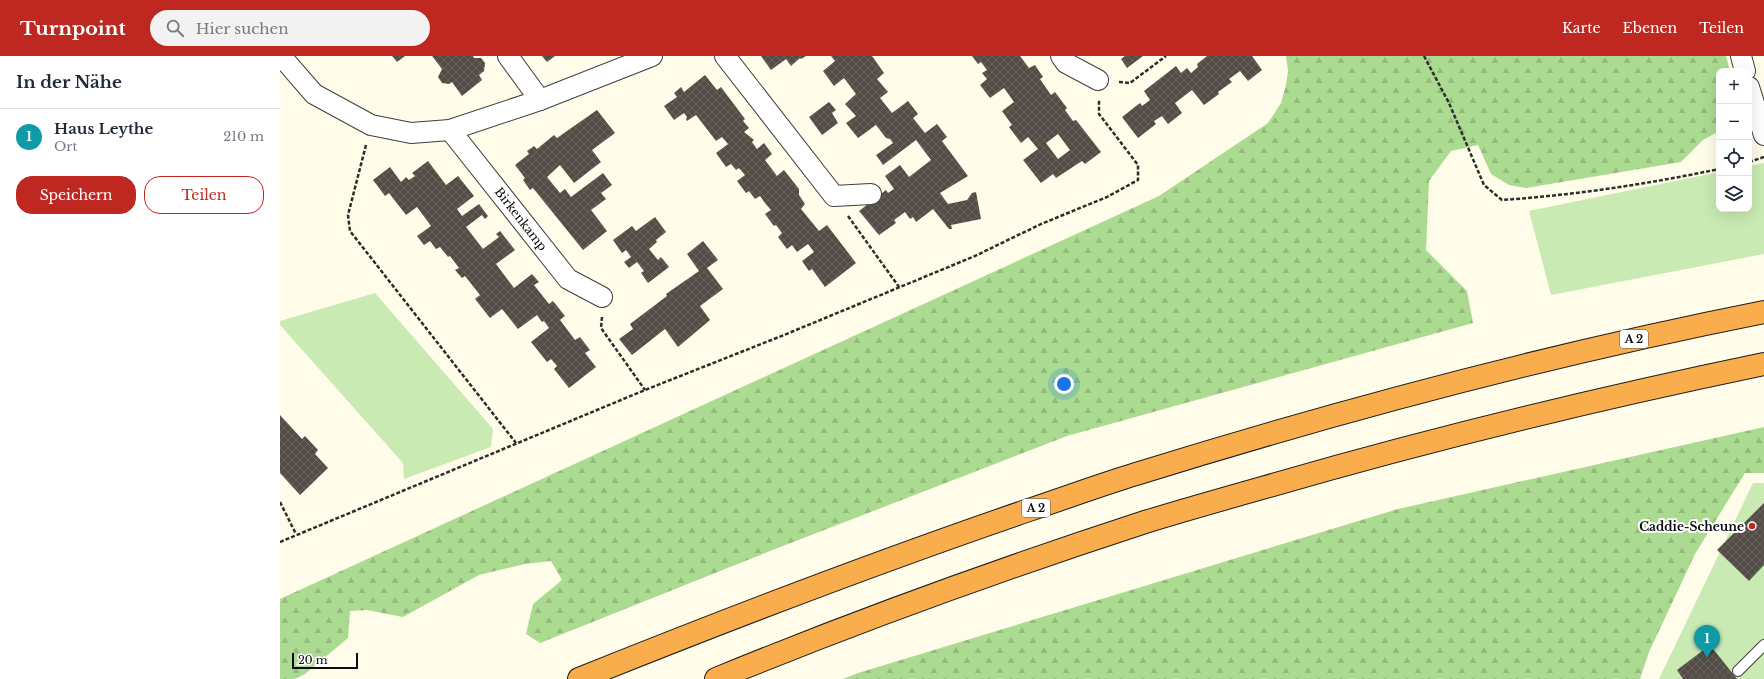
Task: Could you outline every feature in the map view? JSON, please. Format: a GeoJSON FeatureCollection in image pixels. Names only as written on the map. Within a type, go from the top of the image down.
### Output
{"type":"FeatureCollection","features":[{"type":"Feature","properties":{"kind":"highway","name":"A 2"},"geometry":{"type":"LineString","coordinates":[[579,679],[775,601],[961,533],[1134,474],[1359,409],[1504,370],[1661,332],[1764,312]]}},
{"type":"Feature","properties":{"kind":"highway"},"geometry":{"type":"LineString","coordinates":[[716,679],[783,652],[984,578],[1147,522],[1371,456],[1604,399],[1764,364]]}},
{"type":"Feature","properties":{"kind":"street"},"geometry":{"type":"LineString","coordinates":[[281,56],[314,94],[371,125],[411,133],[450,130],[540,100],[652,56]]}},
{"type":"Feature","properties":{"kind":"street"},"geometry":{"type":"LineString","coordinates":[[508,56],[540,100]]}},
{"type":"Feature","properties":{"kind":"street"},"geometry":{"type":"LineString","coordinates":[[725,56],[834,196],[871,194]]}},
{"type":"Feature","properties":{"kind":"street"},"geometry":{"type":"LineString","coordinates":[[1061,56],[1066,63],[1098,80]]}},
{"type":"Feature","properties":{"kind":"street"},"geometry":{"type":"LineString","coordinates":[[1741,56],[1744,68]]}},
{"type":"Feature","properties":{"kind":"street"},"geometry":{"type":"LineString","coordinates":[[1752,97],[1764,135]]}},
{"type":"Feature","properties":{"kind":"street","name":"Birkenkamp"},"geometry":{"type":"LineString","coordinates":[[450,130],[568,279],[602,297]]}},
{"type":"Feature","properties":{"kind":"lane"},"geometry":{"type":"LineString","coordinates":[[1738,672],[1764,645]]}},
{"type":"Feature","properties":{"kind":"path"},"geometry":{"type":"LineString","coordinates":[[280,542],[516,443],[975,256],[1041,224],[1107,197],[1138,180],[1138,165],[1099,114],[1098,80],[1130,84],[1166,56]]}},
{"type":"Feature","properties":{"kind":"path"},"geometry":{"type":"LineString","coordinates":[[1424,56],[1450,103],[1484,185],[1502,200],[1534,198],[1660,181],[1716,169]]}},
{"type":"Feature","properties":{"kind":"path"},"geometry":{"type":"LineString","coordinates":[[371,125],[348,215],[350,231],[516,443]]}},
{"type":"Feature","properties":{"kind":"path"},"geometry":{"type":"LineString","coordinates":[[1752,161],[1764,157]]}},
{"type":"Feature","properties":{"kind":"path"},"geometry":{"type":"LineString","coordinates":[[834,196],[899,287]]}},
{"type":"Feature","properties":{"kind":"path"},"geometry":{"type":"LineString","coordinates":[[602,297],[601,328],[645,390]]}},
{"type":"Feature","properties":{"kind":"path"},"geometry":{"type":"LineString","coordinates":[[280,502],[296,534]]}},
{"type":"Feature","properties":{"kind":"green space"},"geometry":{"type":"Polygon","coordinates":[[[1286,56],[1726,56],[1729,68],[1716,68],[1716,133],[1703,140],[1681,162],[1526,188],[1509,185],[1491,174],[1478,145],[1451,151],[1429,181],[1426,250],[1467,291],[1473,323],[1067,436],[770,551],[540,643],[526,634],[533,604],[562,580],[551,561],[525,564],[479,575],[403,617],[367,610],[350,611],[348,638],[305,674],[295,679],[280,679],[280,599],[1159,196],[1268,123],[1281,103],[1288,71],[1286,56]]]}},
{"type":"Feature","properties":{"kind":"green space"},"geometry":{"type":"Polygon","coordinates":[[[1764,163],[1764,254],[1551,295],[1529,211],[1716,173],[1716,212],[1752,212],[1752,165],[1764,163]]]}},
{"type":"Feature","properties":{"kind":"green space"},"geometry":{"type":"Polygon","coordinates":[[[375,293],[493,429],[491,447],[404,479],[403,463],[280,325],[280,321],[375,293]]]}},
{"type":"Feature","properties":{"kind":"green space"},"geometry":{"type":"Polygon","coordinates":[[[1764,427],[1764,473],[1745,473],[1695,554],[1649,652],[1640,679],[843,679],[858,673],[1398,509],[1764,427]]]}},
{"type":"Feature","properties":{"kind":"green space"},"geometry":{"type":"Polygon","coordinates":[[[1753,483],[1764,483],[1764,679],[1659,679],[1753,483]]]}},
{"type":"Feature","properties":{"kind":"building"},"geometry":{"type":"Polygon","coordinates":[[[392,56],[405,56],[397,62],[392,56]]]}},
{"type":"Feature","properties":{"kind":"building"},"geometry":{"type":"Polygon","coordinates":[[[432,56],[473,56],[474,58],[481,58],[485,63],[484,71],[479,75],[482,80],[462,96],[452,82],[449,84],[442,83],[438,77],[442,69],[432,56]]]}},
{"type":"Feature","properties":{"kind":"building"},"geometry":{"type":"Polygon","coordinates":[[[542,56],[555,56],[547,62],[542,56]]]}},
{"type":"Feature","properties":{"kind":"building"},"geometry":{"type":"Polygon","coordinates":[[[761,56],[806,56],[801,59],[800,58],[791,66],[786,59],[771,70],[761,56]]]}},
{"type":"Feature","properties":{"kind":"building"},"geometry":{"type":"Polygon","coordinates":[[[831,56],[872,56],[884,73],[877,79],[888,92],[880,98],[892,113],[908,101],[918,114],[913,118],[925,133],[937,124],[947,137],[942,141],[968,176],[940,193],[948,204],[967,200],[972,193],[976,192],[981,219],[951,225],[952,229],[949,229],[933,209],[916,222],[913,217],[910,219],[905,212],[894,220],[896,223],[879,235],[859,211],[886,190],[888,193],[894,189],[885,176],[900,165],[909,177],[931,160],[916,140],[883,165],[876,155],[893,143],[890,139],[886,138],[876,125],[858,138],[846,123],[856,116],[845,104],[856,94],[844,78],[834,86],[823,71],[835,61],[831,56]]]}},
{"type":"Feature","properties":{"kind":"building"},"geometry":{"type":"Polygon","coordinates":[[[972,56],[1020,56],[1029,68],[1035,65],[1043,77],[1040,79],[1051,95],[1055,92],[1067,108],[1065,110],[1073,121],[1076,120],[1101,152],[1085,164],[1082,161],[1056,178],[1053,174],[1041,183],[1023,160],[1038,149],[1028,137],[1021,143],[1009,127],[1012,125],[1002,111],[1014,102],[1004,88],[990,98],[980,85],[987,79],[982,73],[987,70],[981,62],[978,64],[972,56]],[[1058,134],[1046,143],[1058,159],[1070,150],[1058,134]]]}},
{"type":"Feature","properties":{"kind":"building"},"geometry":{"type":"Polygon","coordinates":[[[1125,56],[1143,56],[1127,68],[1121,59],[1125,56]]]}},
{"type":"Feature","properties":{"kind":"building"},"geometry":{"type":"Polygon","coordinates":[[[1207,56],[1252,56],[1262,70],[1248,81],[1240,71],[1229,79],[1232,82],[1204,105],[1192,90],[1175,103],[1182,113],[1168,124],[1162,116],[1154,121],[1156,124],[1138,138],[1122,117],[1140,103],[1142,106],[1150,100],[1144,91],[1176,66],[1181,73],[1187,68],[1191,73],[1198,67],[1197,64],[1207,56]]]}},
{"type":"Feature","properties":{"kind":"building"},"geometry":{"type":"Polygon","coordinates":[[[705,75],[717,90],[721,87],[745,119],[743,121],[749,128],[744,132],[754,140],[752,142],[757,149],[764,143],[772,154],[765,160],[777,176],[784,170],[799,189],[799,195],[805,204],[801,209],[819,231],[827,225],[856,263],[825,287],[812,269],[809,271],[802,261],[814,252],[808,244],[797,252],[792,245],[787,249],[778,237],[782,233],[776,225],[774,226],[765,214],[771,210],[760,196],[755,199],[749,191],[746,193],[737,181],[745,175],[739,168],[736,170],[731,164],[726,167],[716,153],[728,144],[722,137],[716,141],[696,115],[687,121],[687,117],[684,113],[674,120],[664,106],[677,97],[674,93],[681,87],[684,92],[705,75]]]}},
{"type":"Feature","properties":{"kind":"building"},"geometry":{"type":"Polygon","coordinates":[[[829,102],[836,110],[832,113],[838,123],[822,135],[809,117],[829,102]]]}},
{"type":"Feature","properties":{"kind":"building"},"geometry":{"type":"Polygon","coordinates":[[[597,110],[615,133],[592,150],[601,162],[574,183],[560,165],[547,177],[560,193],[565,189],[571,197],[603,173],[612,185],[601,193],[606,199],[591,210],[607,231],[583,250],[533,188],[530,190],[523,180],[525,178],[515,165],[529,154],[527,151],[534,146],[537,149],[554,135],[557,138],[597,110]]]}},
{"type":"Feature","properties":{"kind":"building"},"geometry":{"type":"Polygon","coordinates":[[[428,161],[446,185],[458,176],[474,196],[457,209],[462,216],[479,204],[488,216],[485,219],[482,215],[466,227],[483,249],[499,237],[496,234],[500,231],[515,250],[496,264],[514,288],[532,274],[539,282],[534,285],[549,304],[553,301],[565,316],[560,320],[575,340],[580,337],[590,350],[585,353],[596,367],[569,388],[554,369],[557,366],[551,359],[547,362],[531,342],[549,328],[544,321],[542,322],[537,315],[518,329],[502,309],[490,318],[475,299],[480,295],[465,276],[462,278],[455,270],[459,268],[450,256],[448,257],[440,247],[436,249],[430,241],[424,245],[417,236],[431,226],[417,207],[406,215],[389,193],[385,196],[373,180],[390,167],[401,182],[406,177],[409,180],[415,176],[412,173],[428,161]]]}},
{"type":"Feature","properties":{"kind":"building"},"geometry":{"type":"Polygon","coordinates":[[[655,217],[666,232],[656,240],[657,242],[649,249],[658,260],[661,257],[669,267],[648,283],[641,273],[644,271],[637,262],[629,268],[624,262],[631,257],[626,250],[622,253],[613,240],[632,226],[636,231],[655,217]]]}},
{"type":"Feature","properties":{"kind":"building"},"geometry":{"type":"Polygon","coordinates":[[[703,241],[718,260],[707,268],[723,289],[700,306],[710,320],[678,347],[665,329],[632,355],[619,339],[633,329],[630,324],[667,296],[666,294],[699,271],[687,254],[703,241]]]}},
{"type":"Feature","properties":{"kind":"building"},"geometry":{"type":"Polygon","coordinates":[[[280,415],[302,439],[305,436],[318,450],[315,454],[328,468],[300,495],[280,473],[280,415]]]}},
{"type":"Feature","properties":{"kind":"building","name":"Caddie-Scheune"},"geometry":{"type":"Polygon","coordinates":[[[1764,503],[1764,565],[1749,581],[1717,550],[1764,503]]]}},
{"type":"Feature","properties":{"kind":"building"},"geometry":{"type":"Polygon","coordinates":[[[1710,645],[1737,679],[1683,679],[1677,670],[1710,645]]]}},
{"type":"Feature","properties":{"kind":"place","name":"Caddie-Scheune"},"geometry":{"type":"Point","coordinates":[1752,526]}},
{"type":"Feature","properties":{"kind":"place","name":"Haus Leythe"},"geometry":{"type":"Point","coordinates":[1707,658]}}]}
